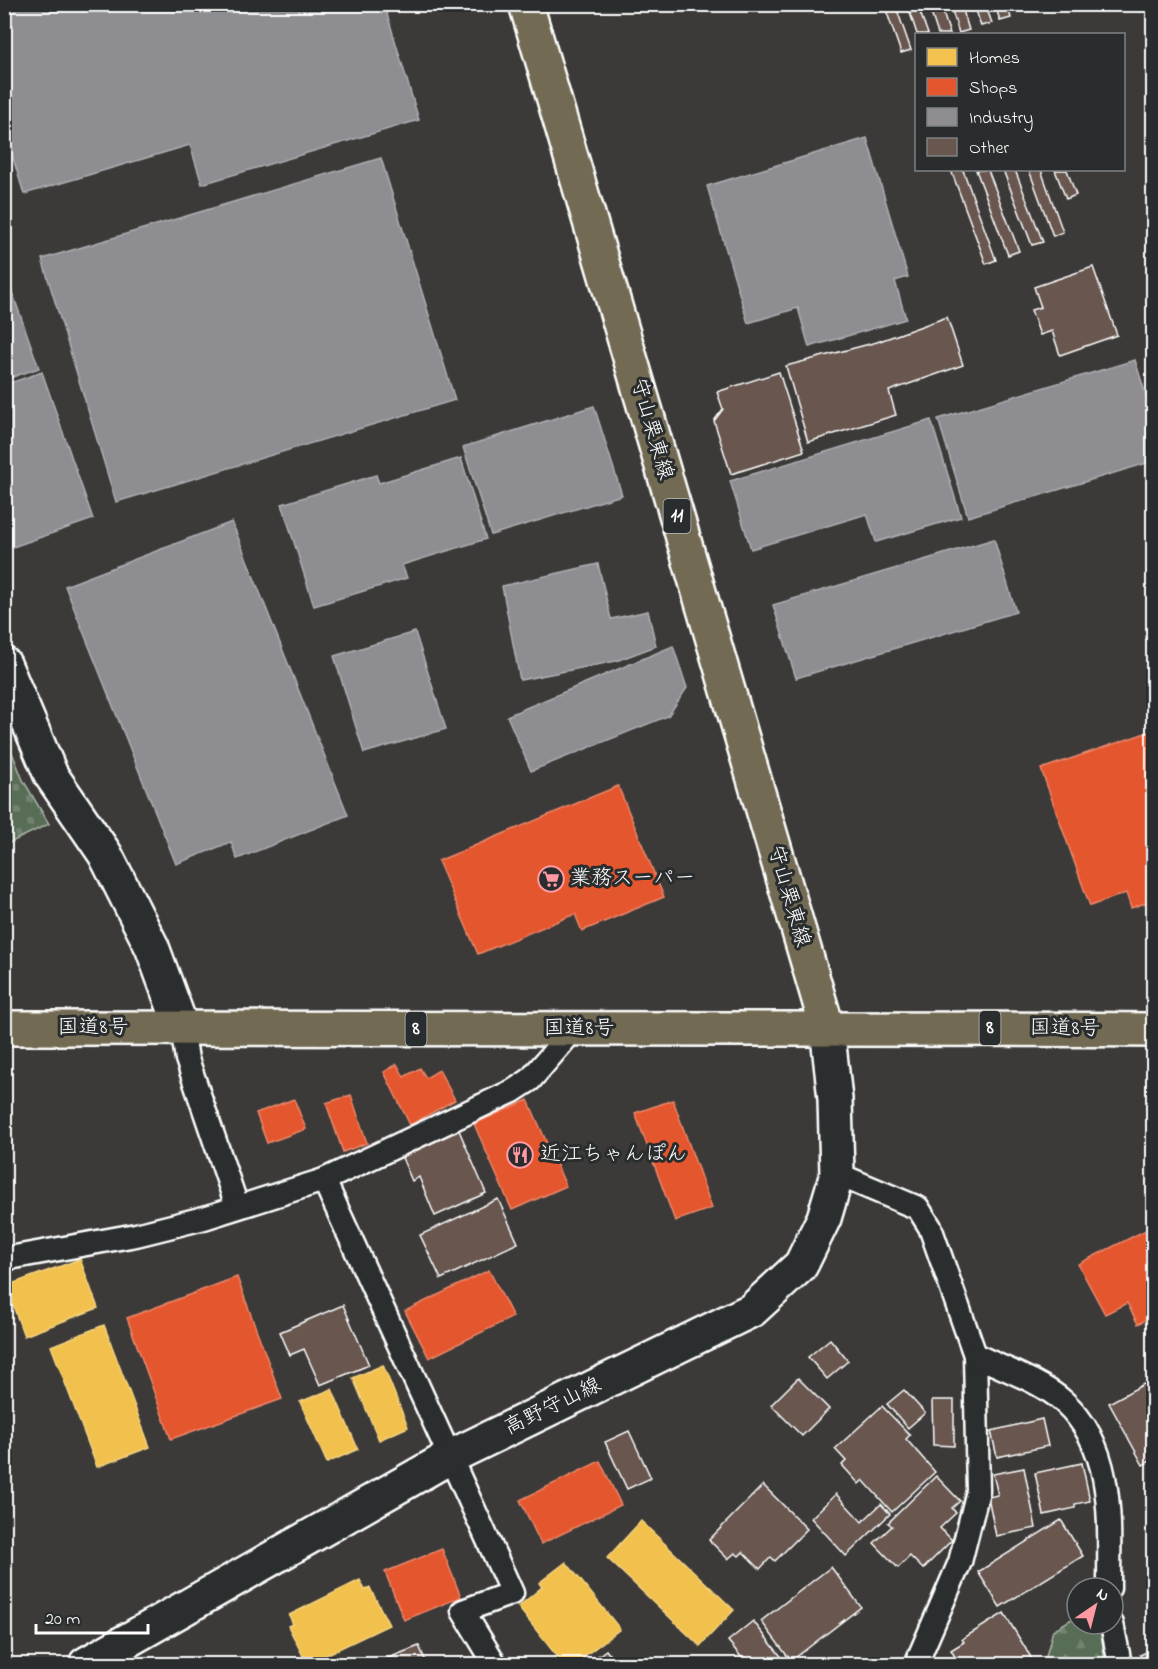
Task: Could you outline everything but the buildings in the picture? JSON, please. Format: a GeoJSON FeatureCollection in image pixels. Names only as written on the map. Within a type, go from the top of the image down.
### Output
{"type":"FeatureCollection","features":[{"type":"Feature","properties":{"kind":"main road","name":"守山栗東線"},"geometry":{"type":"LineString","coordinates":[[526,4],[827,1027]]}},
{"type":"Feature","properties":{"kind":"main road"},"geometry":{"type":"LineString","coordinates":[[4,664],[51,775],[105,854],[152,947],[182,1029]]}},
{"type":"Feature","properties":{"kind":"main road","name":"国道8号"},"geometry":{"type":"LineString","coordinates":[[4,1028],[573,1030],[827,1027],[1154,1030]]}},
{"type":"Feature","properties":{"kind":"main road","name":"高野守山線"},"geometry":{"type":"LineString","coordinates":[[86,1665],[448,1458],[752,1310],[801,1265],[824,1218],[837,1174],[835,1098],[827,1027]]}},
{"type":"Feature","properties":{"kind":"lane"},"geometry":{"type":"LineString","coordinates":[[182,1029],[187,1059],[237,1206]]}},
{"type":"Feature","properties":{"kind":"lane"},"geometry":{"type":"LineString","coordinates":[[4,1259],[136,1235],[204,1218],[324,1180],[513,1091],[530,1080],[573,1030]]}},
{"type":"Feature","properties":{"kind":"lane"},"geometry":{"type":"LineString","coordinates":[[837,1174],[918,1208],[930,1227],[975,1355],[978,1491],[960,1562],[915,1665]]}},
{"type":"Feature","properties":{"kind":"lane"},"geometry":{"type":"LineString","coordinates":[[324,1180],[448,1458],[512,1593],[462,1611],[495,1665]]}},
{"type":"Feature","properties":{"kind":"lane"},"geometry":{"type":"LineString","coordinates":[[975,1355],[1064,1402],[1090,1436],[1105,1480],[1109,1508],[1109,1576]]}},
{"type":"Feature","properties":{"kind":"lane"},"geometry":{"type":"LineString","coordinates":[[1114,1636],[1120,1665]]}},
{"type":"Feature","properties":{"kind":"green space"},"geometry":{"type":"Polygon","coordinates":[[[5,735],[23,780],[49,824],[5,845],[5,735]]]}},
{"type":"Feature","properties":{"kind":"green space"},"geometry":{"type":"Polygon","coordinates":[[[1065,1623],[1065,1636],[1102,1636],[1105,1664],[1044,1664],[1053,1630],[1065,1623]]]}},
{"type":"Feature","properties":{"kind":"place","name":"業務スーパー"},"geometry":{"type":"Point","coordinates":[551,879]}},
{"type":"Feature","properties":{"kind":"place","name":"近江ちゃんぽん"},"geometry":{"type":"Point","coordinates":[520,1155]}}]}
